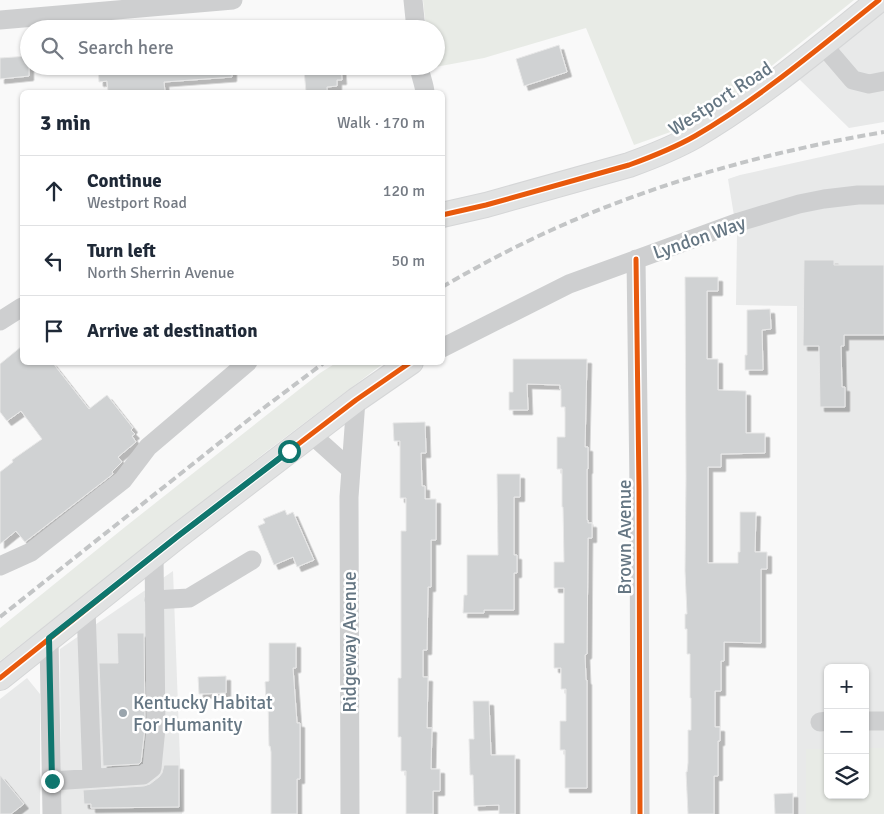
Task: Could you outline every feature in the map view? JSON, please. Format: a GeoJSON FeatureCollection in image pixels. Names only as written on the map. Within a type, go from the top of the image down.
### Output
{"type":"FeatureCollection","features":[{"type":"Feature","properties":{"kind":"main road","name":"Westport Road"},"geometry":{"type":"LineString","coordinates":[[445,214],[486,205],[617,168],[648,158],[694,136],[742,106],[879,0]]}},
{"type":"Feature","properties":{"kind":"main road"},"geometry":{"type":"LineString","coordinates":[[0,678],[154,555],[311,434],[407,365]]}},
{"type":"Feature","properties":{"kind":"street"},"geometry":{"type":"LineString","coordinates":[[0,20],[233,0]]}},
{"type":"Feature","properties":{"kind":"street"},"geometry":{"type":"LineString","coordinates":[[413,0],[415,20]]}},
{"type":"Feature","properties":{"kind":"street"},"geometry":{"type":"LineString","coordinates":[[823,44],[853,80],[869,84],[884,81]]}},
{"type":"Feature","properties":{"kind":"street"},"geometry":{"type":"LineString","coordinates":[[420,75],[425,90]]}},
{"type":"Feature","properties":{"kind":"street","name":"Lyndon Way"},"geometry":{"type":"LineString","coordinates":[[445,347],[569,284],[739,222],[799,204],[824,199],[858,195],[884,196]]}},
{"type":"Feature","properties":{"kind":"street","name":"Brown Avenue"},"geometry":{"type":"LineString","coordinates":[[636,259],[640,814]]}},
{"type":"Feature","properties":{"kind":"street"},"geometry":{"type":"LineString","coordinates":[[0,321],[20,308]]}},
{"type":"Feature","properties":{"kind":"street"},"geometry":{"type":"LineString","coordinates":[[0,566],[31,552],[123,480],[148,447],[244,365]]}},
{"type":"Feature","properties":{"kind":"street","name":"Ridgeway Avenue"},"geometry":{"type":"LineString","coordinates":[[350,814],[349,497],[356,400]]}},
{"type":"Feature","properties":{"kind":"street"},"geometry":{"type":"LineString","coordinates":[[311,434],[351,470]]}},
{"type":"Feature","properties":{"kind":"street"},"geometry":{"type":"LineString","coordinates":[[52,781],[143,775],[152,768],[156,728],[154,555]]}},
{"type":"Feature","properties":{"kind":"street"},"geometry":{"type":"LineString","coordinates":[[154,600],[189,598],[252,560]]}},
{"type":"Feature","properties":{"kind":"street"},"geometry":{"type":"LineString","coordinates":[[86,609],[92,778]]}},
{"type":"Feature","properties":{"kind":"street"},"geometry":{"type":"LineString","coordinates":[[49,638],[52,814]]}},
{"type":"Feature","properties":{"kind":"street"},"geometry":{"type":"LineString","coordinates":[[869,721],[884,721]]}},
{"type":"Feature","properties":{"kind":"shaded area"},"geometry":{"type":"Polygon","coordinates":[[[423,0],[854,0],[743,89],[676,130],[634,145],[586,28],[484,58],[445,65],[445,20],[425,20],[423,0]]]}},
{"type":"Feature","properties":{"kind":"shaded area"},"geometry":{"type":"Polygon","coordinates":[[[884,10],[884,122],[849,128],[798,78],[884,10]]]}},
{"type":"Feature","properties":{"kind":"shaded area"},"geometry":{"type":"Polygon","coordinates":[[[884,143],[884,814],[797,814],[797,306],[736,305],[737,234],[728,179],[884,143]]]}},
{"type":"Feature","properties":{"kind":"shaded area"},"geometry":{"type":"Polygon","coordinates":[[[333,365],[381,365],[267,451],[0,661],[0,628],[320,373],[333,365]]]}},
{"type":"Feature","properties":{"kind":"shaded area"},"geometry":{"type":"Polygon","coordinates":[[[173,571],[182,814],[61,814],[60,649],[173,571]]]}},
{"type":"Feature","properties":{"kind":"shaded area"},"geometry":{"type":"Polygon","coordinates":[[[27,678],[40,694],[40,814],[0,814],[0,699],[27,678]]]}},
{"type":"Feature","properties":{"kind":"shaded area"},"geometry":{"type":"Polygon","coordinates":[[[869,748],[884,748],[884,814],[806,814],[806,749],[824,749],[824,799],[869,799],[869,748]]]}},
{"type":"Feature","properties":{"kind":"building"},"geometry":{"type":"Polygon","coordinates":[[[559,45],[567,72],[524,86],[516,59],[559,45]]]}},
{"type":"Feature","properties":{"kind":"building"},"geometry":{"type":"Polygon","coordinates":[[[20,57],[20,75],[29,76],[0,79],[0,58],[20,57]]]}},
{"type":"Feature","properties":{"kind":"building"},"geometry":{"type":"Polygon","coordinates":[[[99,75],[232,75],[232,77],[164,82],[165,90],[108,90],[107,81],[99,82],[99,75]]]}},
{"type":"Feature","properties":{"kind":"building"},"geometry":{"type":"Polygon","coordinates":[[[304,75],[342,75],[342,80],[337,80],[337,86],[327,87],[327,90],[306,90],[304,75]]]}},
{"type":"Feature","properties":{"kind":"building"},"geometry":{"type":"Polygon","coordinates":[[[804,260],[834,260],[834,265],[884,265],[884,335],[844,335],[844,346],[841,346],[842,387],[845,387],[845,407],[820,407],[819,346],[803,346],[804,260]]]}},
{"type":"Feature","properties":{"kind":"building"},"geometry":{"type":"Polygon","coordinates":[[[685,277],[718,277],[718,291],[707,291],[707,359],[718,359],[718,390],[746,391],[746,433],[765,433],[765,453],[721,454],[721,467],[708,467],[708,563],[738,563],[738,552],[740,552],[740,512],[756,512],[755,552],[767,552],[767,569],[761,569],[761,643],[724,642],[724,661],[721,661],[721,691],[715,691],[715,727],[720,727],[720,741],[718,741],[718,776],[714,776],[714,814],[688,814],[686,772],[688,763],[688,730],[691,730],[691,698],[690,654],[687,654],[687,629],[685,629],[685,614],[687,614],[685,571],[685,277]]]}},
{"type":"Feature","properties":{"kind":"building"},"geometry":{"type":"Polygon","coordinates":[[[770,309],[771,329],[762,330],[763,370],[745,370],[747,310],[770,309]]]}},
{"type":"Feature","properties":{"kind":"building"},"geometry":{"type":"Polygon","coordinates":[[[20,348],[20,365],[54,365],[89,409],[107,395],[133,428],[131,430],[135,434],[132,436],[136,442],[118,457],[122,462],[112,472],[113,474],[25,542],[16,531],[0,544],[0,472],[13,462],[12,460],[42,439],[21,411],[7,421],[0,412],[0,364],[20,348]]]}},
{"type":"Feature","properties":{"kind":"building"},"geometry":{"type":"Polygon","coordinates":[[[513,359],[587,359],[585,447],[588,447],[587,520],[588,523],[592,523],[592,538],[588,538],[587,654],[585,655],[587,680],[587,788],[565,788],[565,750],[560,750],[560,721],[566,721],[566,689],[561,689],[561,668],[554,668],[554,643],[564,643],[564,588],[554,588],[554,562],[564,562],[562,469],[557,469],[557,437],[565,437],[565,407],[561,407],[560,385],[527,384],[528,410],[509,410],[509,392],[513,392],[513,359]]]}},
{"type":"Feature","properties":{"kind":"building"},"geometry":{"type":"Polygon","coordinates":[[[425,422],[426,453],[421,453],[422,486],[425,486],[425,499],[436,499],[436,540],[431,540],[431,587],[428,587],[427,650],[423,650],[423,677],[428,677],[427,728],[432,728],[431,769],[440,769],[440,791],[433,791],[433,814],[406,814],[406,771],[401,771],[401,737],[398,737],[398,678],[401,678],[401,531],[406,531],[406,498],[400,498],[400,441],[394,441],[393,423],[425,422]]]}},
{"type":"Feature","properties":{"kind":"building"},"geometry":{"type":"Polygon","coordinates":[[[497,474],[520,474],[520,497],[514,497],[514,555],[517,555],[517,573],[514,573],[514,610],[484,610],[484,613],[463,613],[464,595],[467,595],[467,555],[498,555],[497,474]]]}},
{"type":"Feature","properties":{"kind":"building"},"geometry":{"type":"Polygon","coordinates":[[[285,510],[287,515],[293,512],[314,560],[297,567],[293,557],[274,565],[258,526],[265,523],[263,519],[285,510]]]}},
{"type":"Feature","properties":{"kind":"building","name":"Kentucky Habitat For Humanity"},"geometry":{"type":"Polygon","coordinates":[[[117,633],[144,633],[145,728],[141,762],[139,764],[103,766],[99,663],[118,663],[117,633]]]}},
{"type":"Feature","properties":{"kind":"building"},"geometry":{"type":"Polygon","coordinates":[[[269,643],[296,643],[296,668],[293,668],[297,723],[300,723],[300,779],[297,779],[297,814],[271,814],[271,752],[265,682],[269,681],[269,643]]]}},
{"type":"Feature","properties":{"kind":"building"},"geometry":{"type":"Polygon","coordinates":[[[226,676],[226,693],[199,694],[198,677],[226,676]]]}},
{"type":"Feature","properties":{"kind":"building"},"geometry":{"type":"Polygon","coordinates":[[[473,701],[489,701],[491,755],[515,755],[515,814],[499,814],[499,805],[474,806],[473,775],[470,775],[469,739],[474,739],[473,701]]]}},
{"type":"Feature","properties":{"kind":"building"},"geometry":{"type":"Polygon","coordinates":[[[164,765],[179,765],[179,807],[91,808],[91,804],[84,804],[83,790],[144,786],[159,777],[164,765]]]}},
{"type":"Feature","properties":{"kind":"building"},"geometry":{"type":"Polygon","coordinates":[[[0,775],[24,804],[11,814],[0,814],[0,775]]]}},
{"type":"Feature","properties":{"kind":"building"},"geometry":{"type":"Polygon","coordinates":[[[793,793],[793,814],[775,814],[774,794],[793,793]]]}},
{"type":"Feature","properties":{"kind":"railway"},"geometry":{"type":"LineString","coordinates":[[445,285],[473,269],[569,222],[656,189],[701,174],[792,150],[884,132]]}},
{"type":"Feature","properties":{"kind":"railway"},"geometry":{"type":"LineString","coordinates":[[0,617],[257,413],[321,365]]}},
{"type":"Feature","properties":{"kind":"cycle path"},"geometry":{"type":"LineString","coordinates":[[445,214],[486,205],[629,165],[679,144],[719,121],[766,89],[879,0]]}},
{"type":"Feature","properties":{"kind":"cycle path"},"geometry":{"type":"LineString","coordinates":[[636,259],[640,814]]}},
{"type":"Feature","properties":{"kind":"cycle path"},"geometry":{"type":"LineString","coordinates":[[0,678],[178,536],[356,400],[407,365]]}},
{"type":"Feature","properties":{"kind":"place","name":"Kentucky Habitat For Humanity"},"geometry":{"type":"Point","coordinates":[123,713]}},
{"type":"Feature","properties":{"kind":"route"},"geometry":{"type":"LineString","coordinates":[[52,781],[49,638],[289,451]]}}]}
